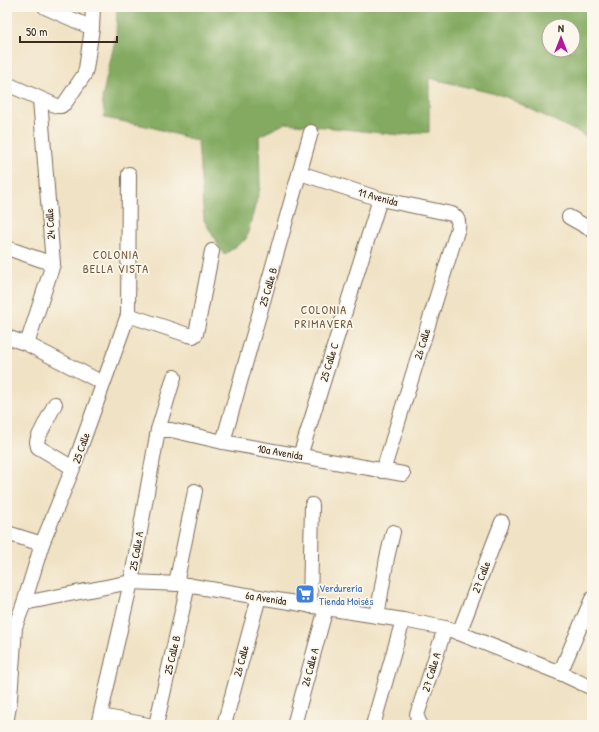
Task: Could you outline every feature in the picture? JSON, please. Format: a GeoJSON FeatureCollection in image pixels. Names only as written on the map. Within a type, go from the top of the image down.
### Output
{"type":"FeatureCollection","features":[{"type":"Feature","properties":{"kind":"street"},"geometry":{"type":"LineString","coordinates":[[45,7],[92,28]]}},
{"type":"Feature","properties":{"kind":"street"},"geometry":{"type":"LineString","coordinates":[[7,84],[57,106],[61,106],[65,103],[84,75],[86,69],[92,28],[93,7]]}},
{"type":"Feature","properties":{"kind":"street","name":"24 Calle"},"geometry":{"type":"LineString","coordinates":[[27,344],[53,264],[40,99]]}},
{"type":"Feature","properties":{"kind":"street","name":"25 Calle B"},"geometry":{"type":"LineString","coordinates":[[223,442],[311,132]]}},
{"type":"Feature","properties":{"kind":"street","name":"11 Avenida"},"geometry":{"type":"LineString","coordinates":[[300,173],[380,199],[452,214],[456,217]]}},
{"type":"Feature","properties":{"kind":"street","name":"25 Calle"},"geometry":{"type":"LineString","coordinates":[[7,718],[10,699],[11,627],[24,603],[42,544],[74,468],[128,315],[129,174]]}},
{"type":"Feature","properties":{"kind":"street","name":"25 Calle C"},"geometry":{"type":"LineString","coordinates":[[300,456],[380,199]]}},
{"type":"Feature","properties":{"kind":"street","name":"26 Calle"},"geometry":{"type":"LineString","coordinates":[[383,471],[458,228],[459,223],[456,217]]}},
{"type":"Feature","properties":{"kind":"street"},"geometry":{"type":"LineString","coordinates":[[569,217],[592,230]]}},
{"type":"Feature","properties":{"kind":"street"},"geometry":{"type":"LineString","coordinates":[[7,248],[53,264]]}},
{"type":"Feature","properties":{"kind":"street"},"geometry":{"type":"LineString","coordinates":[[128,315],[188,336],[196,334],[212,252]]}},
{"type":"Feature","properties":{"kind":"street"},"geometry":{"type":"LineString","coordinates":[[7,337],[27,344],[103,383]]}},
{"type":"Feature","properties":{"kind":"street","name":"25 Calle A"},"geometry":{"type":"LineString","coordinates":[[99,720],[131,582],[158,430],[174,377]]}},
{"type":"Feature","properties":{"kind":"street"},"geometry":{"type":"LineString","coordinates":[[55,404],[37,442],[38,446],[74,468]]}},
{"type":"Feature","properties":{"kind":"street","name":"10a Avenida"},"geometry":{"type":"LineString","coordinates":[[158,430],[171,430],[223,442],[403,474]]}},
{"type":"Feature","properties":{"kind":"street","name":"25 Calle B"},"geometry":{"type":"LineString","coordinates":[[156,725],[182,584],[195,491]]}},
{"type":"Feature","properties":{"kind":"street"},"geometry":{"type":"LineString","coordinates":[[310,606],[312,505]]}},
{"type":"Feature","properties":{"kind":"street","name":"27 Calle"},"geometry":{"type":"LineString","coordinates":[[459,633],[502,522]]}},
{"type":"Feature","properties":{"kind":"street"},"geometry":{"type":"LineString","coordinates":[[377,616],[392,532]]}},
{"type":"Feature","properties":{"kind":"street"},"geometry":{"type":"LineString","coordinates":[[7,533],[42,544]]}},
{"type":"Feature","properties":{"kind":"street","name":"6a Avenida"},"geometry":{"type":"LineString","coordinates":[[24,603],[131,582],[182,584],[445,628],[560,673],[592,688]]}},
{"type":"Feature","properties":{"kind":"street","name":"26 Calle"},"geometry":{"type":"LineString","coordinates":[[224,725],[259,598]]}},
{"type":"Feature","properties":{"kind":"street"},"geometry":{"type":"LineString","coordinates":[[560,673],[592,599]]}},
{"type":"Feature","properties":{"kind":"street","name":"26 Calle A"},"geometry":{"type":"LineString","coordinates":[[294,725],[326,608]]}},
{"type":"Feature","properties":{"kind":"street"},"geometry":{"type":"LineString","coordinates":[[373,725],[403,620]]}},
{"type":"Feature","properties":{"kind":"street","name":"27 Calle A"},"geometry":{"type":"LineString","coordinates":[[419,720],[445,628]]}},
{"type":"Feature","properties":{"kind":"street"},"geometry":{"type":"LineString","coordinates":[[99,720],[148,725]]}},
{"type":"Feature","properties":{"kind":"green space"},"geometry":{"type":"Polygon","coordinates":[[[117,7],[592,7],[592,139],[504,96],[429,78],[429,132],[400,135],[286,123],[259,136],[260,188],[246,239],[224,255],[204,220],[198,141],[151,127],[105,118],[102,98],[116,36],[117,7]]]}},
{"type":"Feature","properties":{"kind":"place","name":"Verdurería Tienda Moisés"},"geometry":{"type":"Point","coordinates":[305,594]}},
{"type":"Feature","properties":{"kind":"district","name":"COLONIA BELLA VISTA"},"geometry":{"type":"Point","coordinates":[116,261]}},
{"type":"Feature","properties":{"kind":"district","name":"COLONIA PRIMAVERA"},"geometry":{"type":"Point","coordinates":[324,316]}}]}
